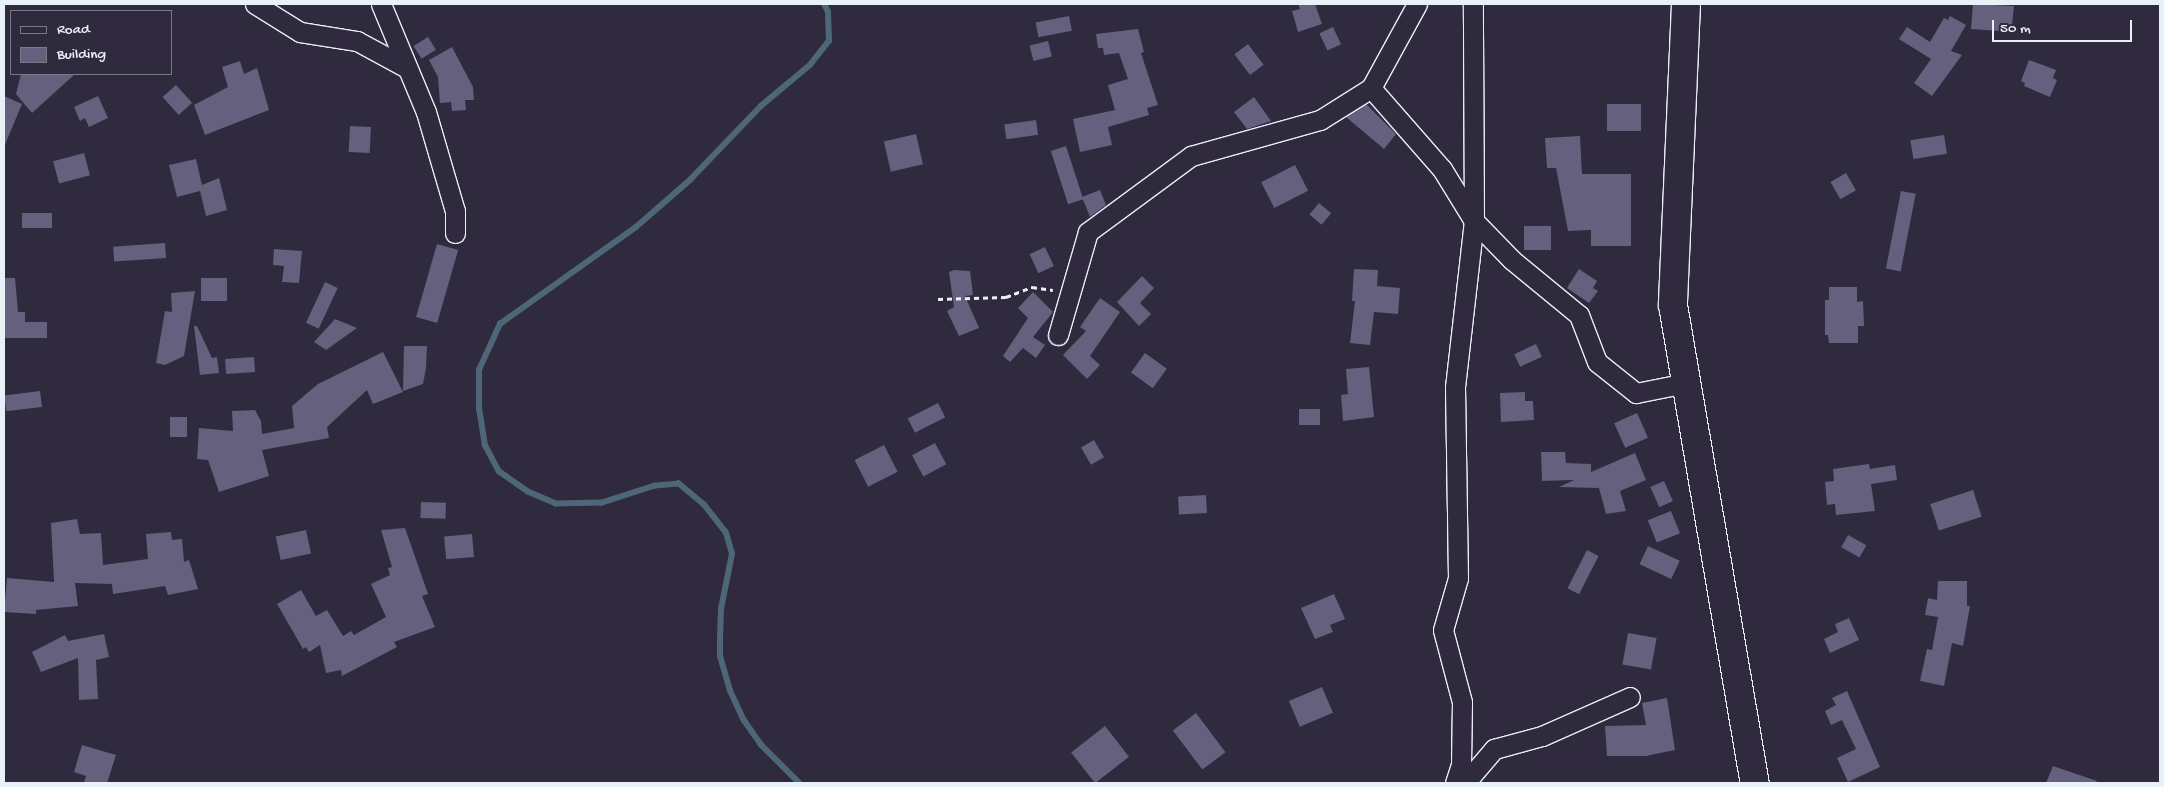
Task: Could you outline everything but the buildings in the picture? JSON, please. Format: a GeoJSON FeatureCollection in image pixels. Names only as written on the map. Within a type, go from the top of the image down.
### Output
{"type":"FeatureCollection","features":[{"type":"Feature","properties":{"kind":"main road"},"geometry":{"type":"LineString","coordinates":[[1686,4],[1672,287],[1686,382],[1755,783]]}},
{"type":"Feature","properties":{"kind":"street"},"geometry":{"type":"LineString","coordinates":[[255,4],[300,32],[357,41],[405,67]]}},
{"type":"Feature","properties":{"kind":"street"},"geometry":{"type":"LineString","coordinates":[[381,4],[405,67],[426,112],[455,211],[455,233]]}},
{"type":"Feature","properties":{"kind":"street"},"geometry":{"type":"LineString","coordinates":[[1058,335],[1088,232],[1191,156],[1320,120],[1371,88],[1417,4]]}},
{"type":"Feature","properties":{"kind":"street"},"geometry":{"type":"LineString","coordinates":[[1455,783],[1461,765],[1462,702],[1443,630],[1458,578],[1455,387],[1474,220],[1473,4]]}},
{"type":"Feature","properties":{"kind":"street"},"geometry":{"type":"LineString","coordinates":[[1371,88],[1442,169],[1474,220],[1512,260],[1579,315],[1597,362],[1636,393],[1686,382]]}},
{"type":"Feature","properties":{"kind":"street"},"geometry":{"type":"LineString","coordinates":[[1465,783],[1494,749],[1542,736],[1630,697]]}},
{"type":"Feature","properties":{"kind":"path"},"geometry":{"type":"LineString","coordinates":[[938,299],[1006,297],[1032,287],[1070,292]]}},
{"type":"Feature","properties":{"kind":"waterway"},"geometry":{"type":"LineString","coordinates":[[799,783],[761,745],[744,721],[730,691],[720,657],[721,609],[732,554],[726,533],[704,505],[679,484],[655,486],[602,503],[556,504],[528,492],[499,472],[485,446],[479,410],[479,370],[500,324],[636,227],[690,180],[761,106],[810,65],[829,41],[828,12],[824,4]]}}]}
